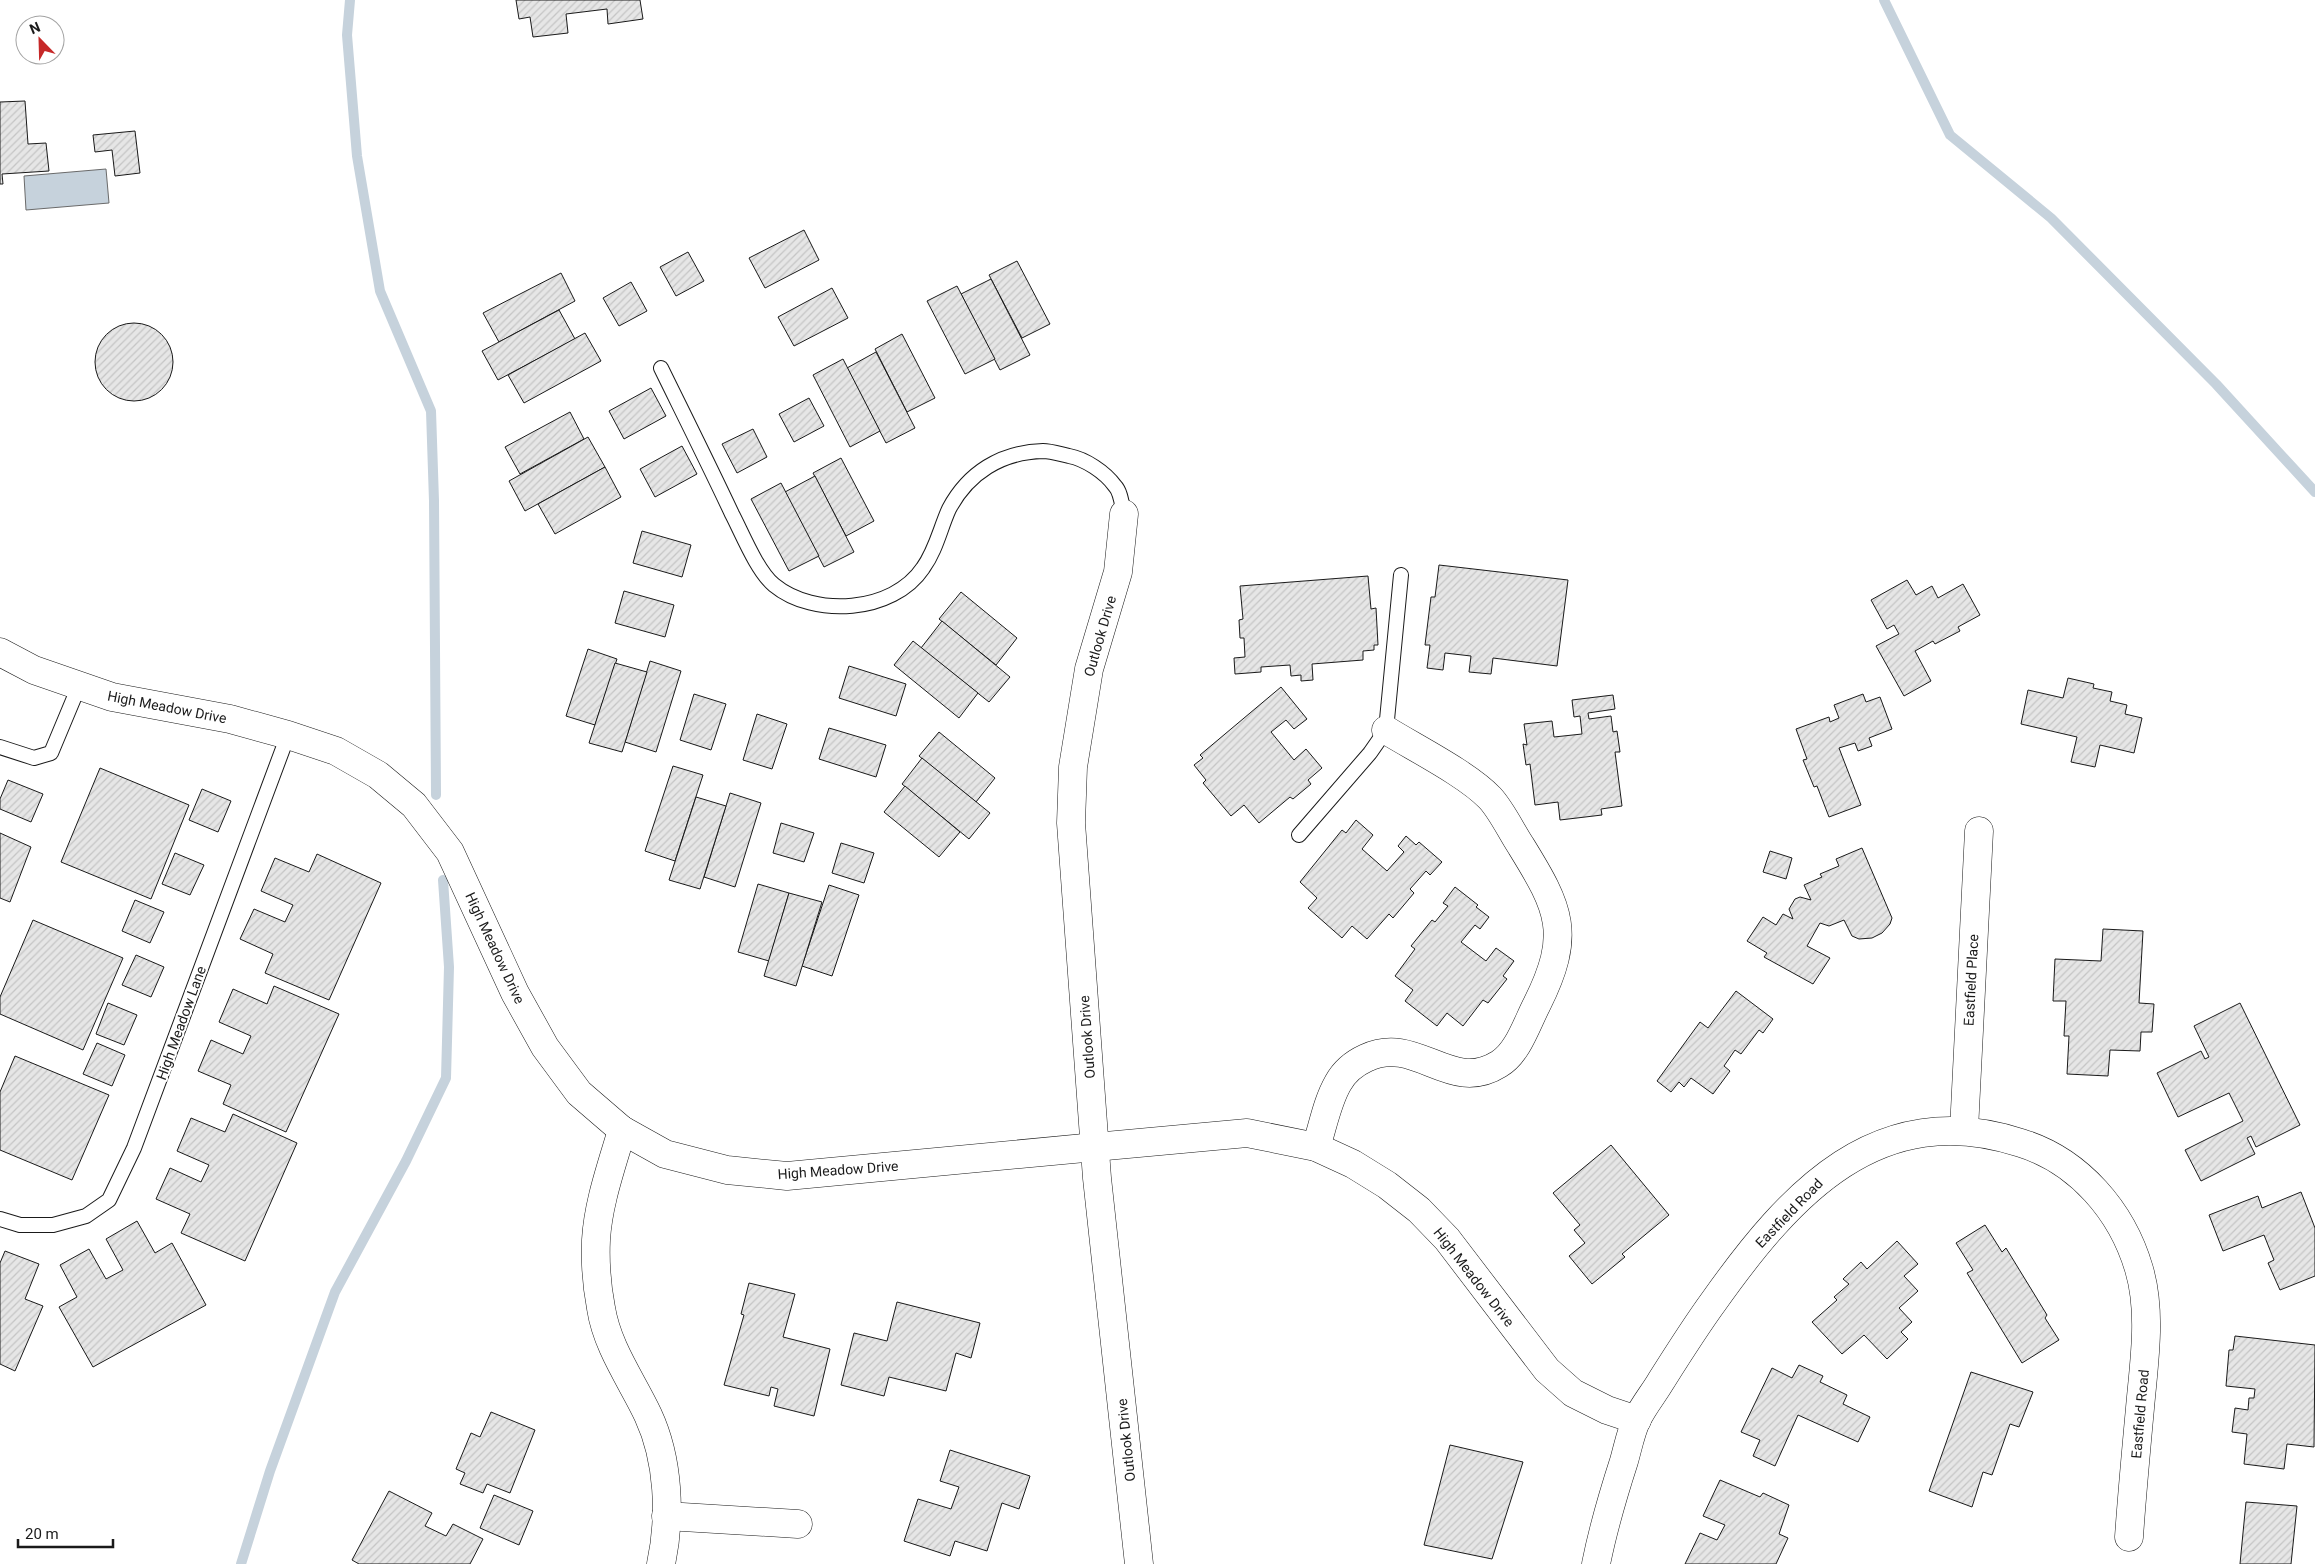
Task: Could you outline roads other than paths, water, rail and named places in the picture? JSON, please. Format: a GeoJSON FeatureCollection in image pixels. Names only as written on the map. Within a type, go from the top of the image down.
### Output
{"type":"FeatureCollection","features":[{"type":"Feature","properties":{"kind":"street","name":"Outlook Drive"},"geometry":{"type":"LineString","coordinates":[[1124,514],[1118,572],[1089,669],[1073,767],[1071,824],[1095,1147],[1139,1564]]}},
{"type":"Feature","properties":{"kind":"street","name":"High Meadow Drive"},"geometry":{"type":"LineString","coordinates":[[0,652],[34,670],[112,697],[230,719],[288,735],[336,751],[378,775],[414,805],[450,852],[515,993],[545,1047],[579,1093],[622,1130],[665,1154],[727,1170],[787,1176],[1247,1133],[1316,1147],[1353,1164],[1387,1185],[1418,1210],[1447,1239],[1547,1370],[1573,1393],[1607,1410],[1637,1420]]}},
{"type":"Feature","properties":{"kind":"street"},"geometry":{"type":"LineString","coordinates":[[1316,1147],[1338,1082],[1347,1070],[1376,1053],[1390,1051],[1408,1053],[1443,1069],[1463,1074],[1482,1071],[1499,1064],[1512,1051],[1543,991],[1554,963],[1559,937],[1556,912],[1546,886],[1491,799],[1468,781],[1386,730]]}},
{"type":"Feature","properties":{"kind":"street","name":"Eastfield Place"},"geometry":{"type":"LineString","coordinates":[[1964,1130],[1979,831]]}},
{"type":"Feature","properties":{"kind":"street"},"geometry":{"type":"LineString","coordinates":[[622,1130],[606,1189],[596,1240],[601,1310],[617,1356],[649,1417],[662,1457],[666,1516],[661,1564]]}},
{"type":"Feature","properties":{"kind":"street","name":"Eastfield Road"},"geometry":{"type":"LineString","coordinates":[[1596,1564],[1604,1524],[1637,1420],[1697,1325],[1734,1273],[1772,1226],[1815,1184],[1860,1153],[1895,1138],[1927,1131],[1964,1130],[1998,1135],[2014,1140],[2060,1161],[2085,1179],[2106,1203],[2124,1232],[2139,1269],[2146,1308],[2145,1353],[2129,1537]]}},
{"type":"Feature","properties":{"kind":"street"},"geometry":{"type":"LineString","coordinates":[[666,1516],[798,1524]]}},
{"type":"Feature","properties":{"kind":"lane"},"geometry":{"type":"LineString","coordinates":[[661,368],[753,555],[773,584],[799,600],[827,607],[852,607],[878,600],[904,587],[923,569],[936,544],[949,510],[963,485],[986,465],[1013,455],[1044,451],[1076,457],[1096,468],[1116,487],[1124,514]]}},
{"type":"Feature","properties":{"kind":"lane"},"geometry":{"type":"LineString","coordinates":[[1298,835],[1370,752],[1386,730],[1401,575]]}},
{"type":"Feature","properties":{"kind":"lane"},"geometry":{"type":"LineString","coordinates":[[0,747],[34,758],[51,754],[79,686]]}},
{"type":"Feature","properties":{"kind":"lane","name":"High Meadow Lane"},"geometry":{"type":"LineString","coordinates":[[0,1219],[20,1226],[53,1225],[86,1216],[109,1200],[134,1148],[288,735]]}},
{"type":"Feature","properties":{"kind":"waterway"},"geometry":{"type":"LineString","coordinates":[[350,0],[347,35],[357,156],[380,291],[431,411],[434,501],[436,795]]}},
{"type":"Feature","properties":{"kind":"waterway"},"geometry":{"type":"LineString","coordinates":[[1884,0],[1950,135],[2051,218],[2216,384],[2315,492]]}},
{"type":"Feature","properties":{"kind":"waterway"},"geometry":{"type":"LineString","coordinates":[[241,1564],[270,1471],[335,1292],[406,1161],[446,1078],[449,967],[443,880]]}}]}
